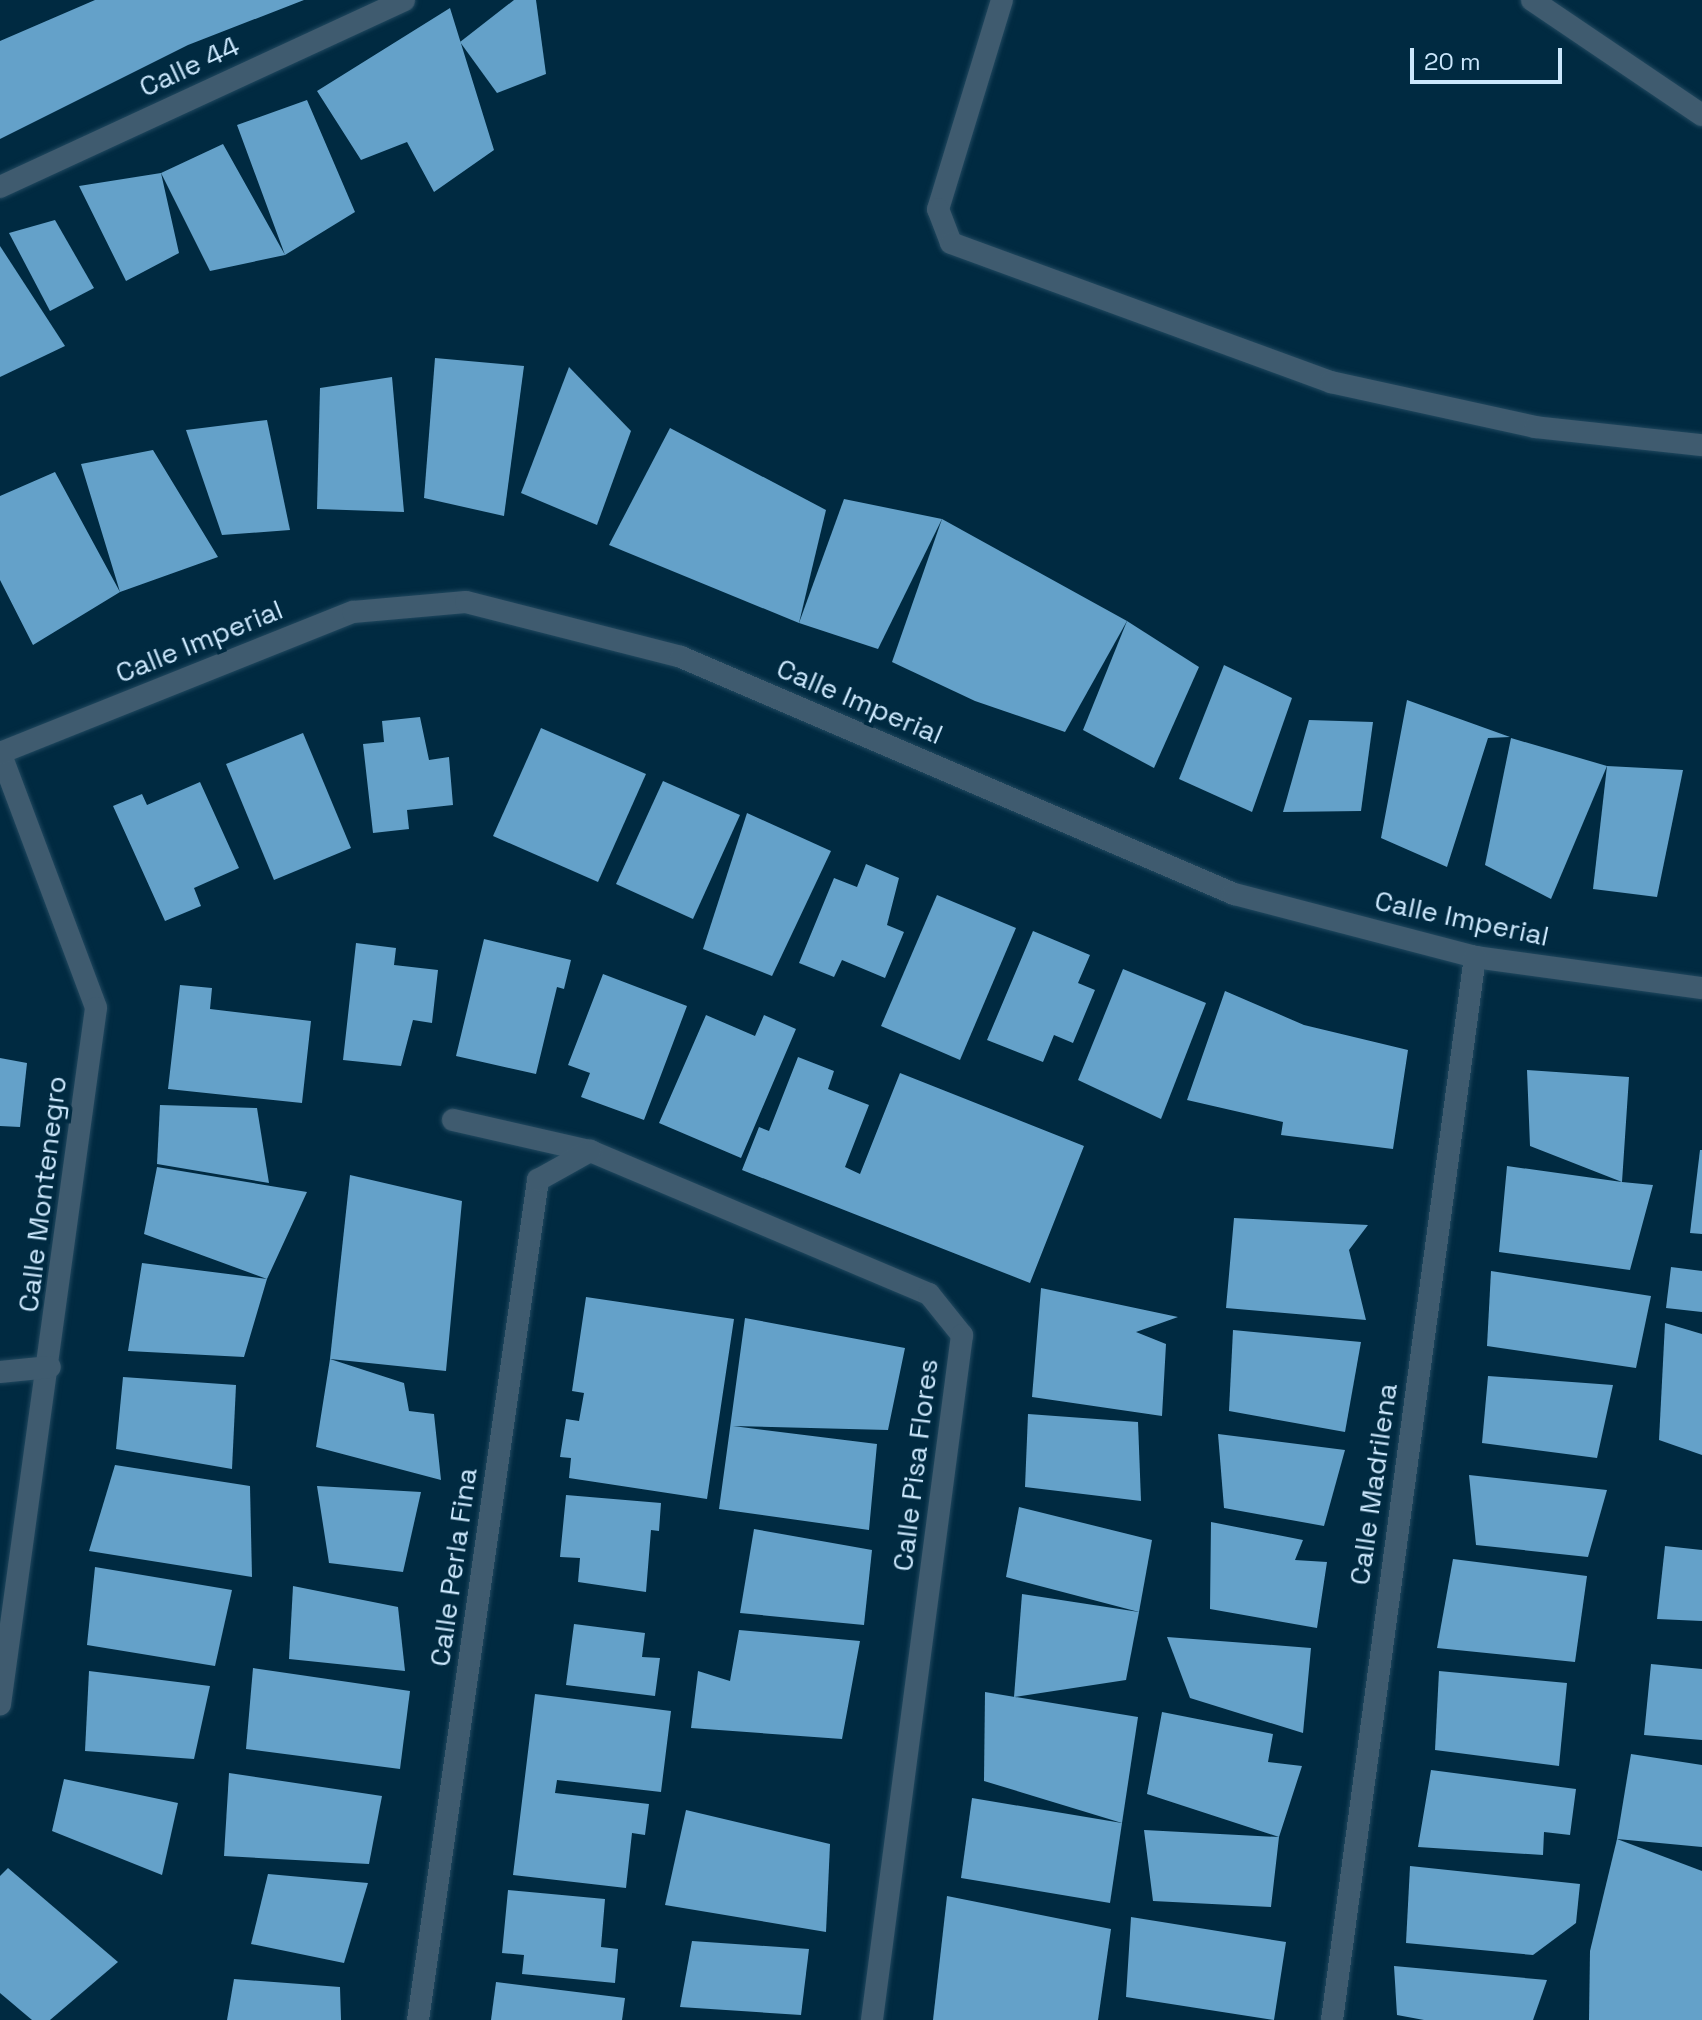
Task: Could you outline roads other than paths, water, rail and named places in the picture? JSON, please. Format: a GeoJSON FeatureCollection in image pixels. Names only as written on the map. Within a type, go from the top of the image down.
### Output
{"type":"FeatureCollection","features":[{"type":"Feature","properties":{"kind":"street","name":"Calle 44"},"geometry":{"type":"LineString","coordinates":[[0,187],[404,0]]}},
{"type":"Feature","properties":{"kind":"street"},"geometry":{"type":"LineString","coordinates":[[1002,0],[938,209],[951,243],[1331,382],[1535,427],[1702,445]]}},
{"type":"Feature","properties":{"kind":"street"},"geometry":{"type":"LineString","coordinates":[[1532,0],[1702,115]]}},
{"type":"Feature","properties":{"kind":"street","name":"Calle Imperial"},"geometry":{"type":"LineString","coordinates":[[0,752],[353,612],[466,602],[681,657],[1234,894],[1475,957],[1702,988]]}},
{"type":"Feature","properties":{"kind":"street","name":"Calle Montenegro"},"geometry":{"type":"LineString","coordinates":[[0,752],[96,1008],[50,1367],[0,1704]]}},
{"type":"Feature","properties":{"kind":"street","name":"Calle Madrilena"},"geometry":{"type":"LineString","coordinates":[[1332,2020],[1475,957]]}},
{"type":"Feature","properties":{"kind":"street","name":"Calle Pisa Flores"},"geometry":{"type":"LineString","coordinates":[[453,1120],[590,1151],[929,1294],[962,1335],[872,2020]]}},
{"type":"Feature","properties":{"kind":"street","name":"Calle Perla Fina"},"geometry":{"type":"LineString","coordinates":[[418,2020],[538,1180],[590,1151]]}},
{"type":"Feature","properties":{"kind":"street"},"geometry":{"type":"LineString","coordinates":[[0,1372],[50,1367]]}}]}
